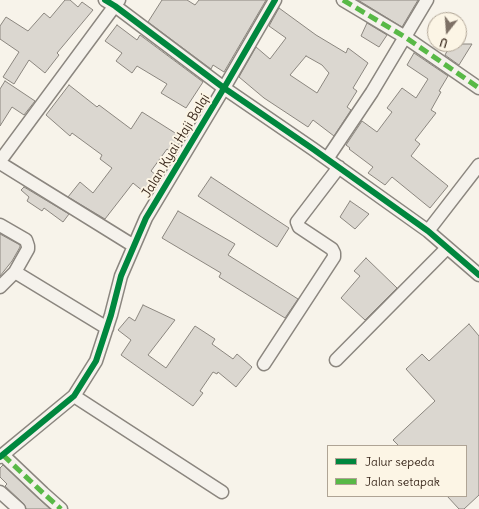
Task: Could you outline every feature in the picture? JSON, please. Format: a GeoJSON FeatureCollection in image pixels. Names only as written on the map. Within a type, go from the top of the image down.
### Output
{"type":"FeatureCollection","features":[{"type":"Feature","properties":{"kind":"street"},"geometry":{"type":"LineString","coordinates":[[105,0],[117,3],[224,88],[275,0]]}},
{"type":"Feature","properties":{"kind":"street"},"geometry":{"type":"LineString","coordinates":[[343,0],[405,37],[479,88]]}},
{"type":"Feature","properties":{"kind":"street"},"geometry":{"type":"LineString","coordinates":[[327,159],[372,92],[427,0]]}},
{"type":"Feature","properties":{"kind":"street"},"geometry":{"type":"LineString","coordinates":[[117,3],[0,162],[134,246]]}},
{"type":"Feature","properties":{"kind":"street","name":"Jalan Kyai Haji Balqi"},"geometry":{"type":"LineString","coordinates":[[1,456],[74,396],[96,362],[121,276],[146,218],[224,88],[339,166],[428,231],[479,275]]}},
{"type":"Feature","properties":{"kind":"street"},"geometry":{"type":"LineString","coordinates":[[428,231],[479,165]]}},
{"type":"Feature","properties":{"kind":"street"},"geometry":{"type":"LineString","coordinates":[[264,364],[334,257],[332,249],[299,226],[297,222],[339,166]]}},
{"type":"Feature","properties":{"kind":"street"},"geometry":{"type":"LineString","coordinates":[[0,224],[26,240],[28,246],[28,249],[15,272],[0,287]]}},
{"type":"Feature","properties":{"kind":"street"},"geometry":{"type":"LineString","coordinates":[[336,360],[447,248]]}},
{"type":"Feature","properties":{"kind":"street"},"geometry":{"type":"LineString","coordinates":[[15,272],[107,328]]}},
{"type":"Feature","properties":{"kind":"street"},"geometry":{"type":"LineString","coordinates":[[74,396],[222,492]]}},
{"type":"Feature","properties":{"kind":"street"},"geometry":{"type":"LineString","coordinates":[[1,456],[61,509]]}},
{"type":"Feature","properties":{"kind":"street"},"geometry":{"type":"LineString","coordinates":[[0,492],[19,509]]}},
{"type":"Feature","properties":{"kind":"building"},"geometry":{"type":"Polygon","coordinates":[[[65,0],[70,0],[78,7],[82,2],[93,10],[57,53],[59,55],[45,73],[29,60],[14,84],[3,77],[19,52],[0,39],[0,26],[6,17],[28,31],[44,13],[50,18],[65,0]]]}},
{"type":"Feature","properties":{"kind":"building"},"geometry":{"type":"Polygon","coordinates":[[[162,0],[187,0],[195,5],[199,0],[266,0],[224,72],[213,65],[211,69],[148,22],[162,0]]]}},
{"type":"Feature","properties":{"kind":"building"},"geometry":{"type":"Polygon","coordinates":[[[358,0],[418,0],[402,27],[358,0]]]}},
{"type":"Feature","properties":{"kind":"building"},"geometry":{"type":"Polygon","coordinates":[[[279,8],[316,35],[346,53],[348,48],[368,63],[353,88],[357,91],[347,107],[351,110],[334,136],[313,120],[308,127],[264,98],[239,77],[256,47],[270,59],[286,38],[269,26],[279,8]],[[306,56],[290,75],[317,93],[329,73],[322,65],[306,56]]]}},
{"type":"Feature","properties":{"kind":"building"},"geometry":{"type":"Polygon","coordinates":[[[367,23],[387,35],[379,47],[361,36],[367,23]]]}},
{"type":"Feature","properties":{"kind":"building"},"geometry":{"type":"Polygon","coordinates":[[[117,25],[137,40],[140,35],[203,82],[186,108],[161,93],[167,84],[137,66],[132,73],[116,61],[122,53],[105,41],[117,25]]]}},
{"type":"Feature","properties":{"kind":"building"},"geometry":{"type":"Polygon","coordinates":[[[467,44],[472,44],[459,65],[445,55],[447,52],[467,52],[467,44]]]}},
{"type":"Feature","properties":{"kind":"building"},"geometry":{"type":"Polygon","coordinates":[[[414,53],[448,76],[439,91],[441,92],[431,110],[436,113],[415,140],[420,144],[411,156],[448,186],[430,208],[392,177],[385,185],[368,173],[373,167],[349,149],[350,148],[346,145],[362,121],[377,132],[392,112],[387,108],[402,88],[416,98],[428,79],[407,65],[414,53]]]}},
{"type":"Feature","properties":{"kind":"building"},"geometry":{"type":"Polygon","coordinates":[[[5,81],[35,101],[24,115],[12,107],[0,126],[0,89],[5,81]]]}},
{"type":"Feature","properties":{"kind":"building"},"geometry":{"type":"Polygon","coordinates":[[[69,85],[97,107],[99,105],[131,129],[142,112],[183,138],[173,153],[167,149],[151,171],[156,175],[144,192],[133,183],[105,219],[68,197],[80,182],[93,193],[112,168],[100,159],[102,155],[72,133],[70,136],[46,115],[69,85]]]}},
{"type":"Feature","properties":{"kind":"building"},"geometry":{"type":"Polygon","coordinates":[[[211,177],[289,228],[277,247],[198,196],[211,177]]]}},
{"type":"Feature","properties":{"kind":"building"},"geometry":{"type":"Polygon","coordinates":[[[24,187],[69,214],[63,222],[44,208],[42,211],[27,201],[29,197],[21,190],[24,187]]]}},
{"type":"Feature","properties":{"kind":"building"},"geometry":{"type":"Polygon","coordinates":[[[350,201],[369,214],[355,229],[340,217],[350,201]]]}},
{"type":"Feature","properties":{"kind":"building"},"geometry":{"type":"Polygon","coordinates":[[[178,211],[235,244],[228,255],[298,299],[285,318],[219,277],[221,273],[162,238],[178,211]]]}},
{"type":"Feature","properties":{"kind":"building"},"geometry":{"type":"Polygon","coordinates":[[[0,234],[20,245],[20,247],[12,261],[0,276],[0,234]]]}},
{"type":"Feature","properties":{"kind":"building"},"geometry":{"type":"Polygon","coordinates":[[[366,258],[397,288],[365,320],[341,298],[360,276],[354,271],[366,258]]]}},
{"type":"Feature","properties":{"kind":"building"},"geometry":{"type":"Polygon","coordinates":[[[143,305],[175,320],[148,355],[166,368],[195,326],[215,339],[212,344],[233,359],[237,354],[252,367],[236,387],[218,372],[217,374],[213,372],[200,391],[203,393],[193,406],[121,355],[131,340],[118,330],[129,317],[135,321],[143,305]]]}},
{"type":"Feature","properties":{"kind":"building"},"geometry":{"type":"Polygon","coordinates":[[[469,324],[479,336],[479,495],[464,509],[459,509],[448,497],[467,497],[467,445],[398,445],[393,440],[435,401],[406,369],[422,354],[429,361],[469,324]]]}},
{"type":"Feature","properties":{"kind":"building"},"geometry":{"type":"Polygon","coordinates":[[[3,465],[50,509],[26,509],[24,504],[5,486],[7,484],[0,477],[0,468],[3,465]]]}},
{"type":"Feature","properties":{"kind":"marked path"},"geometry":{"type":"LineString","coordinates":[[343,0],[405,37],[479,88]]}},
{"type":"Feature","properties":{"kind":"marked path"},"geometry":{"type":"LineString","coordinates":[[3,455],[61,509]]}},
{"type":"Feature","properties":{"kind":"cycle path"},"geometry":{"type":"LineString","coordinates":[[105,0],[224,88],[428,231],[479,275]]}},
{"type":"Feature","properties":{"kind":"cycle path"},"geometry":{"type":"LineString","coordinates":[[0,457],[74,396],[96,361],[111,315],[121,276],[146,218],[275,0]]}}]}
